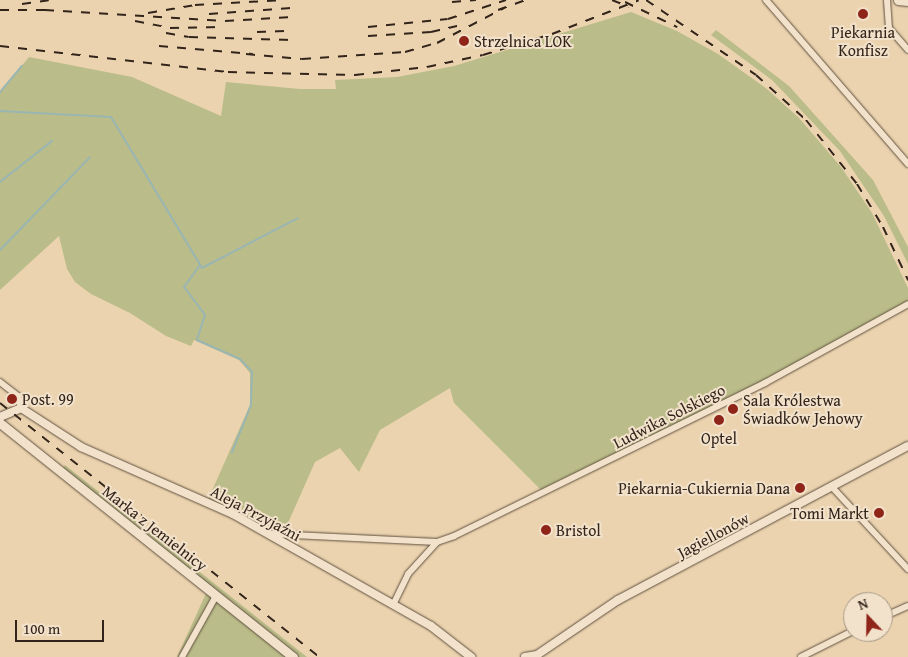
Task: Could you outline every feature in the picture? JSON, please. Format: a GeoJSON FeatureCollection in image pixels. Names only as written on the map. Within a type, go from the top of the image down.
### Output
{"type":"FeatureCollection","features":[{"type":"Feature","properties":{"kind":"main road"},"geometry":{"type":"LineString","coordinates":[[898,0],[908,1]]}},
{"type":"Feature","properties":{"kind":"main road","name":"Marka z Jemielnicy"},"geometry":{"type":"LineString","coordinates":[[0,423],[293,657]]}},
{"type":"Feature","properties":{"kind":"street"},"geometry":{"type":"LineString","coordinates":[[766,0],[908,164]]}},
{"type":"Feature","properties":{"kind":"street"},"geometry":{"type":"LineString","coordinates":[[887,0],[889,28],[908,50]]}},
{"type":"Feature","properties":{"kind":"street","name":"Ludwika Solskiego"},"geometry":{"type":"LineString","coordinates":[[393,605],[408,574],[437,542],[703,415],[908,304]]}},
{"type":"Feature","properties":{"kind":"street"},"geometry":{"type":"LineString","coordinates":[[0,382],[18,396],[21,408],[0,417]]}},
{"type":"Feature","properties":{"kind":"street","name":"Aleja Przyjaźni"},"geometry":{"type":"LineString","coordinates":[[21,408],[81,447],[233,514],[430,626],[471,657]]}},
{"type":"Feature","properties":{"kind":"street","name":"Jagiellonów"},"geometry":{"type":"LineString","coordinates":[[525,657],[535,656],[618,600],[908,446]]}},
{"type":"Feature","properties":{"kind":"street"},"geometry":{"type":"LineString","coordinates":[[832,487],[908,569]]}},
{"type":"Feature","properties":{"kind":"street","name":"Ludwika Solskiego"},"geometry":{"type":"LineString","coordinates":[[264,532],[282,537],[437,542]]}},
{"type":"Feature","properties":{"kind":"street"},"geometry":{"type":"LineString","coordinates":[[182,657],[216,596]]}},
{"type":"Feature","properties":{"kind":"street"},"geometry":{"type":"LineString","coordinates":[[893,613],[908,606]]}},
{"type":"Feature","properties":{"kind":"street"},"geometry":{"type":"LineString","coordinates":[[801,657],[843,636]]}},
{"type":"Feature","properties":{"kind":"green space"},"geometry":{"type":"Polygon","coordinates":[[[631,12],[677,31],[718,54],[767,89],[799,118],[841,167],[872,213],[908,288],[908,302],[877,323],[544,493],[454,403],[450,388],[380,430],[359,472],[340,448],[315,462],[280,541],[207,502],[250,405],[250,373],[239,360],[194,340],[191,346],[166,336],[130,313],[91,294],[75,282],[67,269],[59,236],[0,290],[0,92],[29,57],[132,77],[221,116],[226,82],[300,89],[336,89],[335,80],[397,77],[454,66],[631,12]]]}},
{"type":"Feature","properties":{"kind":"green space"},"geometry":{"type":"Polygon","coordinates":[[[716,30],[789,86],[873,180],[908,247],[908,264],[884,216],[840,151],[772,80],[711,35],[716,30]]]}},
{"type":"Feature","properties":{"kind":"green space"},"geometry":{"type":"Polygon","coordinates":[[[65,465],[307,657],[177,657],[208,589],[60,472],[65,465]]]}},
{"type":"Feature","properties":{"kind":"waterway"},"geometry":{"type":"LineString","coordinates":[[0,92],[22,66]]}},
{"type":"Feature","properties":{"kind":"waterway"},"geometry":{"type":"LineString","coordinates":[[0,111],[111,117],[202,268],[298,218]]}},
{"type":"Feature","properties":{"kind":"waterway"},"geometry":{"type":"LineString","coordinates":[[0,182],[52,141]]}},
{"type":"Feature","properties":{"kind":"waterway"},"geometry":{"type":"LineString","coordinates":[[0,250],[90,157]]}},
{"type":"Feature","properties":{"kind":"waterway"},"geometry":{"type":"LineString","coordinates":[[200,265],[184,287],[205,315],[197,340],[240,359],[252,372],[251,405],[232,452]]}},
{"type":"Feature","properties":{"kind":"railway"},"geometry":{"type":"LineString","coordinates":[[22,4],[49,0]]}},
{"type":"Feature","properties":{"kind":"railway"},"geometry":{"type":"LineString","coordinates":[[148,13],[195,5],[284,0]]}},
{"type":"Feature","properties":{"kind":"railway"},"geometry":{"type":"LineString","coordinates":[[452,2],[476,0]]}},
{"type":"Feature","properties":{"kind":"railway"},"geometry":{"type":"LineString","coordinates":[[368,27],[448,19],[506,0]]}},
{"type":"Feature","properties":{"kind":"railway"},"geometry":{"type":"LineString","coordinates":[[498,10],[526,0]]}},
{"type":"Feature","properties":{"kind":"railway"},"geometry":{"type":"LineString","coordinates":[[612,0],[629,7]]}},
{"type":"Feature","properties":{"kind":"railway"},"geometry":{"type":"LineString","coordinates":[[0,46],[228,72],[355,75],[427,67],[483,55],[552,34],[639,0]]}},
{"type":"Feature","properties":{"kind":"railway"},"geometry":{"type":"LineString","coordinates":[[646,0],[756,75],[806,120],[857,184],[883,227],[908,280]]}},
{"type":"Feature","properties":{"kind":"railway"},"geometry":{"type":"LineString","coordinates":[[625,2],[677,27]]}},
{"type":"Feature","properties":{"kind":"railway"},"geometry":{"type":"LineString","coordinates":[[209,14],[291,8]]}},
{"type":"Feature","properties":{"kind":"railway"},"geometry":{"type":"LineString","coordinates":[[246,54],[302,59],[405,52],[437,43],[504,8]]}},
{"type":"Feature","properties":{"kind":"railway"},"geometry":{"type":"LineString","coordinates":[[0,10],[45,10],[225,21],[292,17]]}},
{"type":"Feature","properties":{"kind":"railway"},"geometry":{"type":"LineString","coordinates":[[135,21],[170,28],[222,27]]}},
{"type":"Feature","properties":{"kind":"railway"},"geometry":{"type":"LineString","coordinates":[[368,36],[431,32],[461,25]]}},
{"type":"Feature","properties":{"kind":"railway"},"geometry":{"type":"LineString","coordinates":[[257,32],[292,31]]}},
{"type":"Feature","properties":{"kind":"railway"},"geometry":{"type":"LineString","coordinates":[[166,33],[189,37],[293,40]]}},
{"type":"Feature","properties":{"kind":"railway"},"geometry":{"type":"LineString","coordinates":[[159,46],[253,54]]}},
{"type":"Feature","properties":{"kind":"railway"},"geometry":{"type":"LineString","coordinates":[[0,403],[319,657]]}},
{"type":"Feature","properties":{"kind":"place","name":"Piekarnia Konfisz"},"geometry":{"type":"Point","coordinates":[863,14]}},
{"type":"Feature","properties":{"kind":"place","name":"Strzelnica LOK"},"geometry":{"type":"Point","coordinates":[464,41]}},
{"type":"Feature","properties":{"kind":"place","name":"Post. 99"},"geometry":{"type":"Point","coordinates":[12,399]}},
{"type":"Feature","properties":{"kind":"place","name":"Sala Królestwa Świadków Jehowy"},"geometry":{"type":"Point","coordinates":[733,409]}},
{"type":"Feature","properties":{"kind":"place","name":"Optel"},"geometry":{"type":"Point","coordinates":[719,420]}},
{"type":"Feature","properties":{"kind":"place","name":"Piekarnia-Cukiernia Dana"},"geometry":{"type":"Point","coordinates":[800,488]}},
{"type":"Feature","properties":{"kind":"place","name":"Tomi Markt"},"geometry":{"type":"Point","coordinates":[879,513]}},
{"type":"Feature","properties":{"kind":"place","name":"Bristol"},"geometry":{"type":"Point","coordinates":[546,530]}}]}
